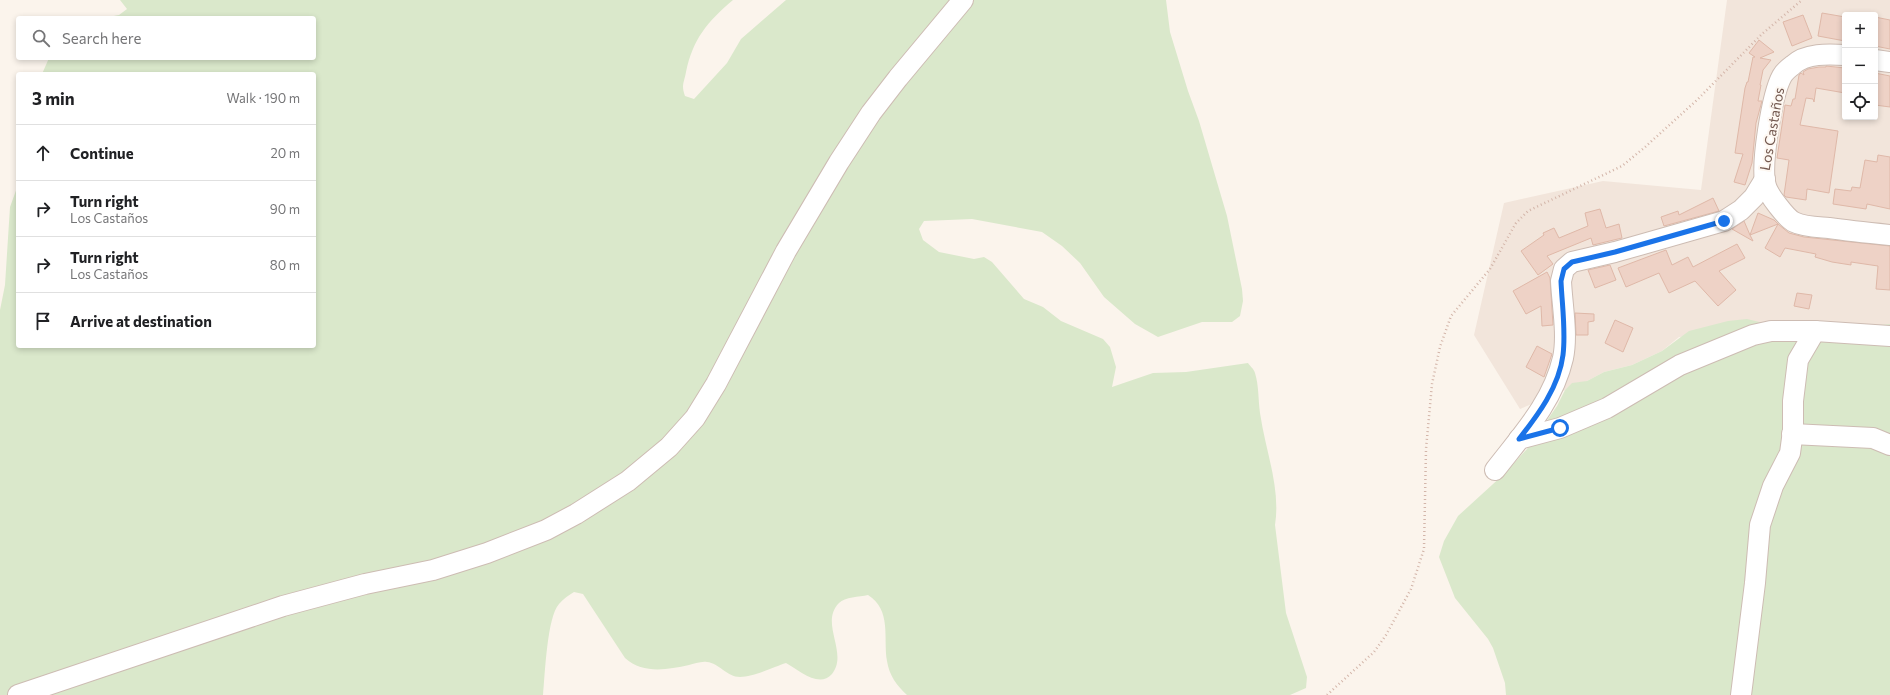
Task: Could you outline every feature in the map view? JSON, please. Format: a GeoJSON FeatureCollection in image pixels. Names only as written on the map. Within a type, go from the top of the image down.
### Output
{"type":"FeatureCollection","features":[{"type":"Feature","properties":{"kind":"street"},"geometry":{"type":"LineString","coordinates":[[18,695],[283,606],[358,586],[433,570],[488,554],[527,538],[570,517],[628,481],[670,448],[696,418],[713,390],[789,244],[846,150],[898,78],[963,0]]}},
{"type":"Feature","properties":{"kind":"street","name":"Los Castaños"},"geometry":{"type":"LineString","coordinates":[[1496,470],[1543,408],[1557,377],[1563,356],[1561,281],[1564,269],[1572,262],[1582,259],[1615,252],[1724,221],[1741,210],[1765,184],[1764,174],[1776,92],[1783,75],[1794,64],[1804,58],[1821,55],[1842,55]]}},
{"type":"Feature","properties":{"kind":"street"},"geometry":{"type":"LineString","coordinates":[[1878,60],[1890,62]]}},
{"type":"Feature","properties":{"kind":"street"},"geometry":{"type":"LineString","coordinates":[[1765,184],[1777,205],[1793,222],[1811,226],[1890,235]]}},
{"type":"Feature","properties":{"kind":"street"},"geometry":{"type":"LineString","coordinates":[[1519,439],[1560,428],[1607,408],[1680,365],[1753,335],[1770,331],[1815,331],[1890,336]]}},
{"type":"Feature","properties":{"kind":"street"},"geometry":{"type":"LineString","coordinates":[[1740,695],[1755,583],[1760,525],[1773,486],[1790,453],[1793,401],[1798,360],[1815,331]]}},
{"type":"Feature","properties":{"kind":"street"},"geometry":{"type":"LineString","coordinates":[[1792,434],[1873,438],[1890,445]]}},
{"type":"Feature","properties":{"kind":"path"},"geometry":{"type":"LineString","coordinates":[[1327,695],[1374,652],[1386,635],[1411,589],[1424,549],[1426,449],[1432,384],[1440,347],[1451,316],[1490,269],[1516,223],[1528,211],[1622,166],[1697,100],[1762,34],[1802,0]]}},
{"type":"Feature","properties":{"kind":"shaded area"},"geometry":{"type":"Polygon","coordinates":[[[1727,0],[1890,0],[1890,324],[1843,329],[1679,337],[1662,351],[1632,365],[1604,372],[1587,381],[1520,409],[1474,335],[1504,203],[1603,181],[1701,190],[1727,0]]]}},
{"type":"Feature","properties":{"kind":"green space"},"geometry":{"type":"Polygon","coordinates":[[[120,0],[733,0],[702,32],[689,60],[683,86],[685,96],[694,99],[727,63],[741,39],[786,0],[1166,0],[1170,32],[1199,121],[1227,216],[1242,289],[1243,301],[1240,316],[1232,322],[1202,322],[1158,337],[1135,324],[1104,297],[1080,263],[1062,246],[1042,232],[972,219],[924,221],[919,229],[923,240],[939,252],[974,259],[984,257],[992,262],[1024,299],[1043,307],[1061,321],[1103,339],[1110,347],[1116,367],[1112,387],[1153,373],[1186,372],[1248,363],[1254,370],[1258,388],[1262,427],[1272,469],[1276,497],[1275,525],[1286,613],[1307,677],[1306,688],[1290,695],[907,695],[892,676],[887,661],[884,616],[881,608],[876,601],[868,595],[842,601],[834,611],[832,629],[837,657],[836,666],[832,674],[827,678],[821,680],[809,677],[786,663],[745,677],[731,675],[707,662],[663,669],[647,669],[639,667],[625,658],[583,594],[574,592],[559,604],[555,611],[547,647],[543,695],[0,695],[0,310],[5,285],[10,207],[16,190],[16,348],[316,348],[316,72],[43,72],[48,60],[316,60],[316,16],[114,16],[119,15],[127,9],[120,0]]]}},
{"type":"Feature","properties":{"kind":"green space"},"geometry":{"type":"Polygon","coordinates":[[[1747,319],[1776,326],[1843,329],[1890,324],[1890,695],[1506,695],[1505,683],[1493,648],[1488,639],[1455,598],[1439,557],[1444,541],[1458,516],[1504,474],[1527,449],[1557,406],[1565,390],[1572,383],[1587,381],[1604,372],[1632,365],[1662,351],[1689,331],[1728,321],[1747,319]]]}},
{"type":"Feature","properties":{"kind":"building"},"geometry":{"type":"Polygon","coordinates":[[[1822,13],[1842,16],[1842,40],[1818,36],[1822,13]]]}},
{"type":"Feature","properties":{"kind":"building"},"geometry":{"type":"Polygon","coordinates":[[[1803,15],[1812,38],[1792,46],[1783,22],[1803,15]]]}},
{"type":"Feature","properties":{"kind":"building"},"geometry":{"type":"Polygon","coordinates":[[[1878,18],[1890,20],[1890,49],[1878,47],[1878,18]]]}},
{"type":"Feature","properties":{"kind":"building"},"geometry":{"type":"Polygon","coordinates":[[[1759,40],[1774,52],[1760,58],[1771,60],[1763,70],[1758,101],[1762,101],[1756,123],[1752,163],[1745,185],[1734,182],[1743,154],[1735,153],[1745,88],[1748,82],[1753,57],[1755,57],[1749,53],[1759,40]]]}},
{"type":"Feature","properties":{"kind":"building"},"geometry":{"type":"Polygon","coordinates":[[[1826,67],[1842,68],[1842,92],[1816,88],[1814,102],[1813,99],[1806,98],[1800,125],[1838,131],[1829,193],[1807,189],[1806,200],[1786,197],[1784,195],[1789,160],[1777,158],[1785,105],[1791,106],[1793,99],[1795,99],[1799,75],[1801,73],[1804,75],[1803,72],[1808,69],[1826,67]]]}},
{"type":"Feature","properties":{"kind":"building"},"geometry":{"type":"Polygon","coordinates":[[[1878,74],[1890,76],[1890,107],[1878,105],[1878,74]]]}},
{"type":"Feature","properties":{"kind":"building"},"geometry":{"type":"Polygon","coordinates":[[[1878,155],[1890,157],[1890,209],[1867,204],[1866,209],[1833,204],[1835,189],[1851,191],[1852,187],[1860,188],[1865,160],[1877,162],[1878,155]]]}},
{"type":"Feature","properties":{"kind":"building"},"geometry":{"type":"Polygon","coordinates":[[[1713,198],[1719,211],[1664,226],[1661,217],[1678,211],[1679,215],[1713,198]]]}},
{"type":"Feature","properties":{"kind":"building"},"geometry":{"type":"Polygon","coordinates":[[[1600,209],[1606,228],[1619,224],[1622,238],[1593,245],[1591,238],[1547,256],[1553,264],[1538,275],[1521,251],[1544,235],[1543,233],[1554,228],[1559,238],[1588,226],[1585,213],[1600,209]]]}},
{"type":"Feature","properties":{"kind":"building"},"geometry":{"type":"Polygon","coordinates":[[[1758,213],[1774,220],[1778,224],[1750,235],[1758,213]]]}},
{"type":"Feature","properties":{"kind":"building"},"geometry":{"type":"Polygon","coordinates":[[[1744,221],[1753,241],[1732,229],[1744,221]]]}},
{"type":"Feature","properties":{"kind":"building"},"geometry":{"type":"Polygon","coordinates":[[[1778,224],[1789,233],[1804,237],[1890,246],[1890,290],[1876,289],[1878,266],[1851,262],[1851,265],[1832,262],[1815,257],[1816,254],[1785,248],[1780,257],[1765,248],[1778,224]]]}},
{"type":"Feature","properties":{"kind":"building"},"geometry":{"type":"Polygon","coordinates":[[[1737,244],[1745,258],[1719,271],[1736,290],[1718,306],[1695,281],[1669,293],[1659,273],[1626,287],[1618,268],[1666,250],[1672,265],[1688,257],[1693,267],[1737,244]]]}},
{"type":"Feature","properties":{"kind":"building"},"geometry":{"type":"Polygon","coordinates":[[[1610,265],[1616,280],[1595,288],[1588,270],[1610,265]]]}},
{"type":"Feature","properties":{"kind":"building"},"geometry":{"type":"Polygon","coordinates":[[[1547,272],[1550,278],[1553,325],[1542,326],[1541,306],[1526,314],[1513,291],[1547,272]]]}},
{"type":"Feature","properties":{"kind":"building"},"geometry":{"type":"Polygon","coordinates":[[[1797,293],[1812,295],[1809,309],[1794,306],[1797,293]]]}},
{"type":"Feature","properties":{"kind":"building"},"geometry":{"type":"Polygon","coordinates":[[[1575,313],[1594,314],[1594,321],[1588,322],[1588,335],[1576,335],[1575,313]]]}},
{"type":"Feature","properties":{"kind":"building"},"geometry":{"type":"Polygon","coordinates":[[[1615,320],[1633,328],[1623,352],[1605,343],[1615,320]]]}},
{"type":"Feature","properties":{"kind":"building"},"geometry":{"type":"Polygon","coordinates":[[[1537,346],[1552,354],[1544,377],[1526,367],[1537,346]]]}},
{"type":"Feature","properties":{"kind":"route"},"geometry":{"type":"LineString","coordinates":[[1560,428],[1519,439],[1543,408],[1557,377],[1563,356],[1564,339],[1561,281],[1564,269],[1572,262],[1615,252],[1724,221]]}}]}
